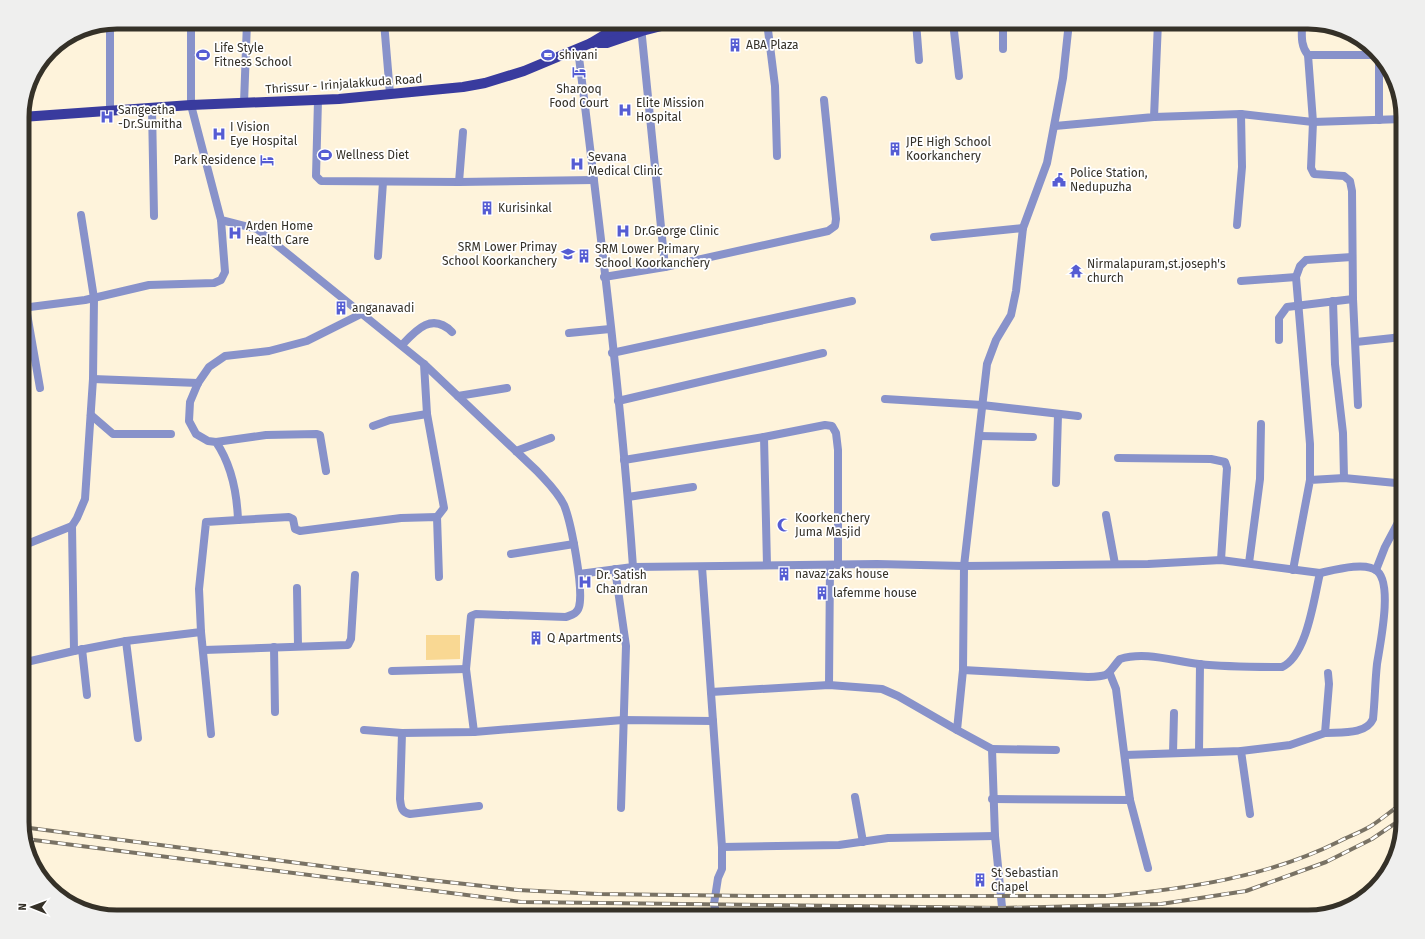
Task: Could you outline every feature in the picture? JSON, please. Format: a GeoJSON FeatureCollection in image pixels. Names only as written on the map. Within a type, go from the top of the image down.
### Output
{"type":"FeatureCollection","features":[{"type":"Feature","properties":{"kind":"main road","name":"Thrissur - Irinjalakkuda Road"},"geometry":{"type":"LineString","coordinates":[[29,116],[191,105],[318,100],[390,94],[486,83],[524,71],[592,43],[606,34],[623,29]]}},
{"type":"Feature","properties":{"kind":"street"},"geometry":{"type":"LineString","coordinates":[[110,29],[110,110]]}},
{"type":"Feature","properties":{"kind":"street"},"geometry":{"type":"LineString","coordinates":[[29,307],[94,298],[149,285],[214,283],[222,280],[225,272],[221,220],[191,105],[191,29]]}},
{"type":"Feature","properties":{"kind":"street"},"geometry":{"type":"LineString","coordinates":[[244,103],[247,29]]}},
{"type":"Feature","properties":{"kind":"street"},"geometry":{"type":"LineString","coordinates":[[385,29],[390,94]]}},
{"type":"Feature","properties":{"kind":"street"},"geometry":{"type":"LineString","coordinates":[[641,29],[665,267]]}},
{"type":"Feature","properties":{"kind":"street"},"geometry":{"type":"LineString","coordinates":[[768,29],[775,86],[777,156]]}},
{"type":"Feature","properties":{"kind":"street"},"geometry":{"type":"LineString","coordinates":[[917,29],[919,60]]}},
{"type":"Feature","properties":{"kind":"street"},"geometry":{"type":"LineString","coordinates":[[954,29],[959,76]]}},
{"type":"Feature","properties":{"kind":"street"},"geometry":{"type":"LineString","coordinates":[[1003,29],[1003,49]]}},
{"type":"Feature","properties":{"kind":"street"},"geometry":{"type":"LineString","coordinates":[[957,730],[963,670],[964,566],[987,364],[996,340],[1011,315],[1016,291],[1023,228],[1047,163],[1055,126],[1063,78],[1068,29]]}},
{"type":"Feature","properties":{"kind":"street"},"geometry":{"type":"LineString","coordinates":[[1154,117],[1158,29]]}},
{"type":"Feature","properties":{"kind":"street"},"geometry":{"type":"LineString","coordinates":[[1302,29],[1302,43],[1308,55],[1313,122],[1311,168],[1314,174],[1344,176],[1350,182],[1352,299],[1356,342],[1358,405]]}},
{"type":"Feature","properties":{"kind":"street"},"geometry":{"type":"LineString","coordinates":[[578,49],[618,401],[628,498],[633,567]]}},
{"type":"Feature","properties":{"kind":"street"},"geometry":{"type":"LineString","coordinates":[[1308,55],[1370,55]]}},
{"type":"Feature","properties":{"kind":"street"},"geometry":{"type":"LineString","coordinates":[[1379,65],[1379,120]]}},
{"type":"Feature","properties":{"kind":"street"},"geometry":{"type":"LineString","coordinates":[[318,100],[316,176],[320,181],[460,182],[594,180]]}},
{"type":"Feature","properties":{"kind":"street"},"geometry":{"type":"LineString","coordinates":[[604,278],[665,267],[828,231],[835,226],[836,219],[824,100]]}},
{"type":"Feature","properties":{"kind":"street"},"geometry":{"type":"LineString","coordinates":[[152,108],[154,216]]}},
{"type":"Feature","properties":{"kind":"street"},"geometry":{"type":"LineString","coordinates":[[1055,126],[1154,117],[1241,114],[1313,122],[1396,119]]}},
{"type":"Feature","properties":{"kind":"street"},"geometry":{"type":"LineString","coordinates":[[1237,225],[1242,167],[1241,114]]}},
{"type":"Feature","properties":{"kind":"street"},"geometry":{"type":"LineString","coordinates":[[460,182],[463,132]]}},
{"type":"Feature","properties":{"kind":"street"},"geometry":{"type":"LineString","coordinates":[[378,256],[383,182]]}},
{"type":"Feature","properties":{"kind":"street"},"geometry":{"type":"LineString","coordinates":[[81,215],[94,298],[93,379],[84,498],[77,518],[72,526],[78,650],[87,695]]}},
{"type":"Feature","properties":{"kind":"street"},"geometry":{"type":"LineString","coordinates":[[221,220],[257,229],[361,314],[402,345],[516,451],[556,491],[564,506],[574,544],[579,574],[579,607],[575,614],[566,617],[476,614],[472,616],[470,622],[466,669],[474,732]]}},
{"type":"Feature","properties":{"kind":"street"},"geometry":{"type":"LineString","coordinates":[[934,237],[1023,228]]}},
{"type":"Feature","properties":{"kind":"street"},"geometry":{"type":"LineString","coordinates":[[1293,570],[1310,480],[1310,444],[1296,277],[1300,266],[1306,260],[1352,258]]}},
{"type":"Feature","properties":{"kind":"street"},"geometry":{"type":"LineString","coordinates":[[1241,281],[1296,277]]}},
{"type":"Feature","properties":{"kind":"street"},"geometry":{"type":"LineString","coordinates":[[1278,340],[1278,318],[1281,312],[1287,307],[1352,299]]}},
{"type":"Feature","properties":{"kind":"street"},"geometry":{"type":"LineString","coordinates":[[612,353],[852,301]]}},
{"type":"Feature","properties":{"kind":"street"},"geometry":{"type":"LineString","coordinates":[[1333,301],[1335,364],[1343,433],[1344,478]]}},
{"type":"Feature","properties":{"kind":"street"},"geometry":{"type":"LineString","coordinates":[[326,471],[320,435],[266,435],[216,442],[208,441],[196,434],[190,421],[190,402],[198,383],[209,367],[225,356],[269,351],[307,341],[361,314]]}},
{"type":"Feature","properties":{"kind":"street"},"geometry":{"type":"LineString","coordinates":[[402,345],[417,328],[433,323],[445,325],[452,332]]}},
{"type":"Feature","properties":{"kind":"street"},"geometry":{"type":"LineString","coordinates":[[569,333],[610,329]]}},
{"type":"Feature","properties":{"kind":"street"},"geometry":{"type":"LineString","coordinates":[[29,333],[40,388]]}},
{"type":"Feature","properties":{"kind":"street"},"geometry":{"type":"LineString","coordinates":[[1356,342],[1396,337]]}},
{"type":"Feature","properties":{"kind":"street"},"geometry":{"type":"LineString","coordinates":[[618,401],[823,353]]}},
{"type":"Feature","properties":{"kind":"street"},"geometry":{"type":"LineString","coordinates":[[424,364],[427,414],[444,508],[437,517],[439,576]]}},
{"type":"Feature","properties":{"kind":"street"},"geometry":{"type":"LineString","coordinates":[[93,379],[198,383]]}},
{"type":"Feature","properties":{"kind":"street"},"geometry":{"type":"LineString","coordinates":[[458,396],[508,388]]}},
{"type":"Feature","properties":{"kind":"street"},"geometry":{"type":"LineString","coordinates":[[885,399],[982,405],[1058,415],[1078,416]]}},
{"type":"Feature","properties":{"kind":"street"},"geometry":{"type":"LineString","coordinates":[[373,426],[390,420],[427,414]]}},
{"type":"Feature","properties":{"kind":"street"},"geometry":{"type":"LineString","coordinates":[[91,415],[113,434],[171,434]]}},
{"type":"Feature","properties":{"kind":"street"},"geometry":{"type":"LineString","coordinates":[[1056,483],[1058,415]]}},
{"type":"Feature","properties":{"kind":"street"},"geometry":{"type":"LineString","coordinates":[[1248,563],[1260,479],[1261,424]]}},
{"type":"Feature","properties":{"kind":"street"},"geometry":{"type":"LineString","coordinates":[[624,460],[764,437],[825,425],[832,426],[836,433],[838,450],[829,685]]}},
{"type":"Feature","properties":{"kind":"street"},"geometry":{"type":"LineString","coordinates":[[979,436],[1033,437]]}},
{"type":"Feature","properties":{"kind":"street"},"geometry":{"type":"LineString","coordinates":[[764,437],[767,565]]}},
{"type":"Feature","properties":{"kind":"street"},"geometry":{"type":"LineString","coordinates":[[516,451],[551,438]]}},
{"type":"Feature","properties":{"kind":"street"},"geometry":{"type":"LineString","coordinates":[[216,442],[222,450],[230,473],[238,509],[238,520]]}},
{"type":"Feature","properties":{"kind":"street"},"geometry":{"type":"LineString","coordinates":[[1118,458],[1219,459],[1225,462],[1227,468],[1221,560]]}},
{"type":"Feature","properties":{"kind":"street"},"geometry":{"type":"LineString","coordinates":[[1310,480],[1344,478],[1396,483]]}},
{"type":"Feature","properties":{"kind":"street"},"geometry":{"type":"LineString","coordinates":[[628,498],[693,487]]}},
{"type":"Feature","properties":{"kind":"street"},"geometry":{"type":"LineString","coordinates":[[1106,515],[1115,564]]}},
{"type":"Feature","properties":{"kind":"street"},"geometry":{"type":"LineString","coordinates":[[210,734],[204,650],[201,632],[199,589],[206,522],[289,517],[293,519],[295,529],[300,531],[401,518],[437,517]]}},
{"type":"Feature","properties":{"kind":"street"},"geometry":{"type":"LineString","coordinates":[[29,543],[72,526]]}},
{"type":"Feature","properties":{"kind":"street"},"geometry":{"type":"LineString","coordinates":[[1376,570],[1385,547],[1396,527]]}},
{"type":"Feature","properties":{"kind":"street"},"geometry":{"type":"LineString","coordinates":[[511,554],[574,544]]}},
{"type":"Feature","properties":{"kind":"street"},"geometry":{"type":"LineString","coordinates":[[579,574],[633,567],[834,564],[964,566],[1115,564],[1221,560],[1320,573],[1352,566],[1376,570],[1381,575],[1384,583],[1384,624],[1378,663],[1373,719],[1370,726],[1362,730],[1325,733],[1290,745],[1241,751],[1125,755]]}},
{"type":"Feature","properties":{"kind":"street"},"geometry":{"type":"LineString","coordinates":[[702,566],[722,847],[722,869],[718,878],[714,904],[715,910]]}},
{"type":"Feature","properties":{"kind":"street"},"geometry":{"type":"LineString","coordinates":[[615,569],[626,646],[621,808]]}},
{"type":"Feature","properties":{"kind":"street"},"geometry":{"type":"LineString","coordinates":[[963,670],[1088,677],[1103,676],[1110,674],[1120,659],[1128,656],[1148,657],[1200,664],[1270,667],[1282,666],[1289,664],[1296,656],[1307,629],[1320,573]]}},
{"type":"Feature","properties":{"kind":"street"},"geometry":{"type":"LineString","coordinates":[[204,650],[348,645],[351,639],[355,575]]}},
{"type":"Feature","properties":{"kind":"street"},"geometry":{"type":"LineString","coordinates":[[297,588],[298,646]]}},
{"type":"Feature","properties":{"kind":"street"},"geometry":{"type":"LineString","coordinates":[[29,662],[78,650],[126,641],[201,632]]}},
{"type":"Feature","properties":{"kind":"street"},"geometry":{"type":"LineString","coordinates":[[126,641],[138,738]]}},
{"type":"Feature","properties":{"kind":"street"},"geometry":{"type":"LineString","coordinates":[[274,647],[275,712]]}},
{"type":"Feature","properties":{"kind":"street"},"geometry":{"type":"LineString","coordinates":[[1199,752],[1200,664]]}},
{"type":"Feature","properties":{"kind":"street"},"geometry":{"type":"LineString","coordinates":[[392,672],[466,669]]}},
{"type":"Feature","properties":{"kind":"street"},"geometry":{"type":"LineString","coordinates":[[1325,733],[1329,684],[1328,673]]}},
{"type":"Feature","properties":{"kind":"street"},"geometry":{"type":"LineString","coordinates":[[1110,674],[1116,689],[1130,800],[1148,868]]}},
{"type":"Feature","properties":{"kind":"street"},"geometry":{"type":"LineString","coordinates":[[711,692],[829,685],[882,689],[898,696],[992,749],[1056,750]]}},
{"type":"Feature","properties":{"kind":"street"},"geometry":{"type":"LineString","coordinates":[[1173,753],[1174,713]]}},
{"type":"Feature","properties":{"kind":"street"},"geometry":{"type":"LineString","coordinates":[[364,730],[402,733],[474,732],[623,720],[713,722]]}},
{"type":"Feature","properties":{"kind":"street"},"geometry":{"type":"LineString","coordinates":[[402,733],[401,809],[405,813],[410,814],[479,806]]}},
{"type":"Feature","properties":{"kind":"street"},"geometry":{"type":"LineString","coordinates":[[992,749],[994,836],[1002,910]]}},
{"type":"Feature","properties":{"kind":"street"},"geometry":{"type":"LineString","coordinates":[[1241,751],[1250,814]]}},
{"type":"Feature","properties":{"kind":"street"},"geometry":{"type":"LineString","coordinates":[[855,797],[862,842]]}},
{"type":"Feature","properties":{"kind":"street"},"geometry":{"type":"LineString","coordinates":[[992,799],[1130,800]]}},
{"type":"Feature","properties":{"kind":"street"},"geometry":{"type":"LineString","coordinates":[[722,847],[839,845],[888,838],[994,836]]}},
{"type":"Feature","properties":{"kind":"shaded area"},"geometry":{"type":"Polygon","coordinates":[[[426,635],[460,635],[460,659],[426,660],[426,635]]]}},
{"type":"Feature","properties":{"kind":"railway"},"geometry":{"type":"LineString","coordinates":[[29,828],[429,880],[518,890],[598,894],[753,896],[1107,896],[1167,890],[1197,885],[1256,872],[1284,864],[1313,853],[1363,830],[1396,808]]}},
{"type":"Feature","properties":{"kind":"railway"},"geometry":{"type":"LineString","coordinates":[[31,840],[521,902],[1002,908],[1161,904],[1246,891],[1326,862],[1372,839],[1396,823]]}},
{"type":"Feature","properties":{"kind":"place","name":"ABA Plaza"},"geometry":{"type":"Point","coordinates":[735,45]}},
{"type":"Feature","properties":{"kind":"place","name":"Life Style Fitness School"},"geometry":{"type":"Point","coordinates":[203,55]}},
{"type":"Feature","properties":{"kind":"place","name":"shivani"},"geometry":{"type":"Point","coordinates":[548,55]}},
{"type":"Feature","properties":{"kind":"place","name":"Sharooq Food Court"},"geometry":{"type":"Point","coordinates":[579,72]}},
{"type":"Feature","properties":{"kind":"place","name":"Elite Mission Hospital"},"geometry":{"type":"Point","coordinates":[625,110]}},
{"type":"Feature","properties":{"kind":"place","name":"Sangeetha -Dr.Sumitha"},"geometry":{"type":"Point","coordinates":[107,117]}},
{"type":"Feature","properties":{"kind":"place","name":"I Vision Eye Hospital"},"geometry":{"type":"Point","coordinates":[219,134]}},
{"type":"Feature","properties":{"kind":"place","name":"JPE High School Koorkanchery"},"geometry":{"type":"Point","coordinates":[895,149]}},
{"type":"Feature","properties":{"kind":"place","name":"Wellness Diet"},"geometry":{"type":"Point","coordinates":[325,155]}},
{"type":"Feature","properties":{"kind":"place","name":"Park Residence"},"geometry":{"type":"Point","coordinates":[267,160]}},
{"type":"Feature","properties":{"kind":"place","name":"Sevana Medical Clinic"},"geometry":{"type":"Point","coordinates":[577,164]}},
{"type":"Feature","properties":{"kind":"place","name":"Police Station, Nedupuzha"},"geometry":{"type":"Point","coordinates":[1059,180]}},
{"type":"Feature","properties":{"kind":"place","name":"Kurisinkal"},"geometry":{"type":"Point","coordinates":[487,208]}},
{"type":"Feature","properties":{"kind":"place","name":"Dr.George Clinic"},"geometry":{"type":"Point","coordinates":[623,231]}},
{"type":"Feature","properties":{"kind":"place","name":"Arden Home Health Care"},"geometry":{"type":"Point","coordinates":[235,233]}},
{"type":"Feature","properties":{"kind":"place","name":"SRM Lower Primay School Koorkanchery"},"geometry":{"type":"Point","coordinates":[568,254]}},
{"type":"Feature","properties":{"kind":"place","name":"SRM Lower Primary School Koorkanchery"},"geometry":{"type":"Point","coordinates":[584,256]}},
{"type":"Feature","properties":{"kind":"place","name":"Nirmalapuram,st.joseph's church"},"geometry":{"type":"Point","coordinates":[1076,271]}},
{"type":"Feature","properties":{"kind":"place","name":"anganavadi"},"geometry":{"type":"Point","coordinates":[341,308]}},
{"type":"Feature","properties":{"kind":"place","name":"Koorkenchery Juma Masjid"},"geometry":{"type":"Point","coordinates":[784,525]}},
{"type":"Feature","properties":{"kind":"place","name":"navaz zaks house"},"geometry":{"type":"Point","coordinates":[784,574]}},
{"type":"Feature","properties":{"kind":"place","name":"Dr. Satish Chandran"},"geometry":{"type":"Point","coordinates":[585,582]}},
{"type":"Feature","properties":{"kind":"place","name":"lafemme house"},"geometry":{"type":"Point","coordinates":[822,593]}},
{"type":"Feature","properties":{"kind":"place","name":"Q Apartments"},"geometry":{"type":"Point","coordinates":[536,638]}},
{"type":"Feature","properties":{"kind":"place","name":"St Sebastian Chapel"},"geometry":{"type":"Point","coordinates":[980,880]}}]}
